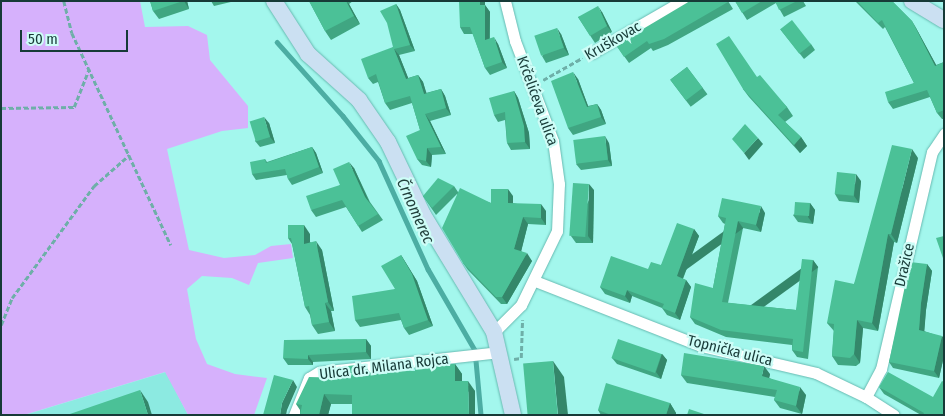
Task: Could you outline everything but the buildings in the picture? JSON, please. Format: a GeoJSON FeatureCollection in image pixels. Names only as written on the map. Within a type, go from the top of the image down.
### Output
{"type":"FeatureCollection","features":[{"type":"Feature","properties":{"kind":"street"},"geometry":{"type":"LineString","coordinates":[[274,1],[308,54],[360,100],[379,126],[432,231],[494,332],[506,356],[513,415]]}},
{"type":"Feature","properties":{"kind":"street","name":"Krčelićeva ulica"},"geometry":{"type":"LineString","coordinates":[[494,332],[521,305],[535,281],[557,231],[557,156],[515,40],[506,1]]}},
{"type":"Feature","properties":{"kind":"street","name":"Kruškovac"},"geometry":{"type":"LineString","coordinates":[[592,53],[682,1]]}},
{"type":"Feature","properties":{"kind":"street"},"geometry":{"type":"LineString","coordinates":[[912,1],[944,20]]}},
{"type":"Feature","properties":{"kind":"street","name":"Dražice"},"geometry":{"type":"LineString","coordinates":[[866,397],[881,368],[932,152],[944,134]]}},
{"type":"Feature","properties":{"kind":"street","name":"Topnička ulica"},"geometry":{"type":"LineString","coordinates":[[535,281],[701,346],[816,373],[866,397],[894,415]]}},
{"type":"Feature","properties":{"kind":"street","name":"Ulica dr. Milana Rojca"},"geometry":{"type":"LineString","coordinates":[[294,415],[309,378],[319,372],[482,356],[506,356]]}},
{"type":"Feature","properties":{"kind":"path"},"geometry":{"type":"LineString","coordinates":[[64,1],[72,33],[171,245]]}},
{"type":"Feature","properties":{"kind":"path","name":"Kruškovac"},"geometry":{"type":"LineString","coordinates":[[543,80],[592,53]]}},
{"type":"Feature","properties":{"kind":"path"},"geometry":{"type":"LineString","coordinates":[[1,108],[74,107],[89,69]]}},
{"type":"Feature","properties":{"kind":"path"},"geometry":{"type":"LineString","coordinates":[[1,325],[12,298],[94,186],[129,155]]}},
{"type":"Feature","properties":{"kind":"path"},"geometry":{"type":"LineString","coordinates":[[506,356],[521,358],[524,322],[521,319]]}},
{"type":"Feature","properties":{"kind":"shaded area"},"geometry":{"type":"Polygon","coordinates":[[[1,1],[140,1],[145,27],[188,26],[207,35],[210,60],[248,106],[248,128],[222,131],[167,149],[189,250],[224,258],[255,255],[271,246],[291,244],[293,258],[258,263],[249,285],[232,278],[202,276],[187,289],[196,339],[207,364],[235,374],[267,378],[254,415],[188,415],[165,372],[24,415],[1,415],[1,1]]]}},
{"type":"Feature","properties":{"kind":"shaded area"},"geometry":{"type":"Polygon","coordinates":[[[166,372],[188,415],[25,415],[166,372]]]}},
{"type":"Feature","properties":{"kind":"waterway","name":"Črnomerec"},"geometry":{"type":"LineString","coordinates":[[277,42],[343,116],[379,161],[428,269],[475,350],[481,415]]}}]}
